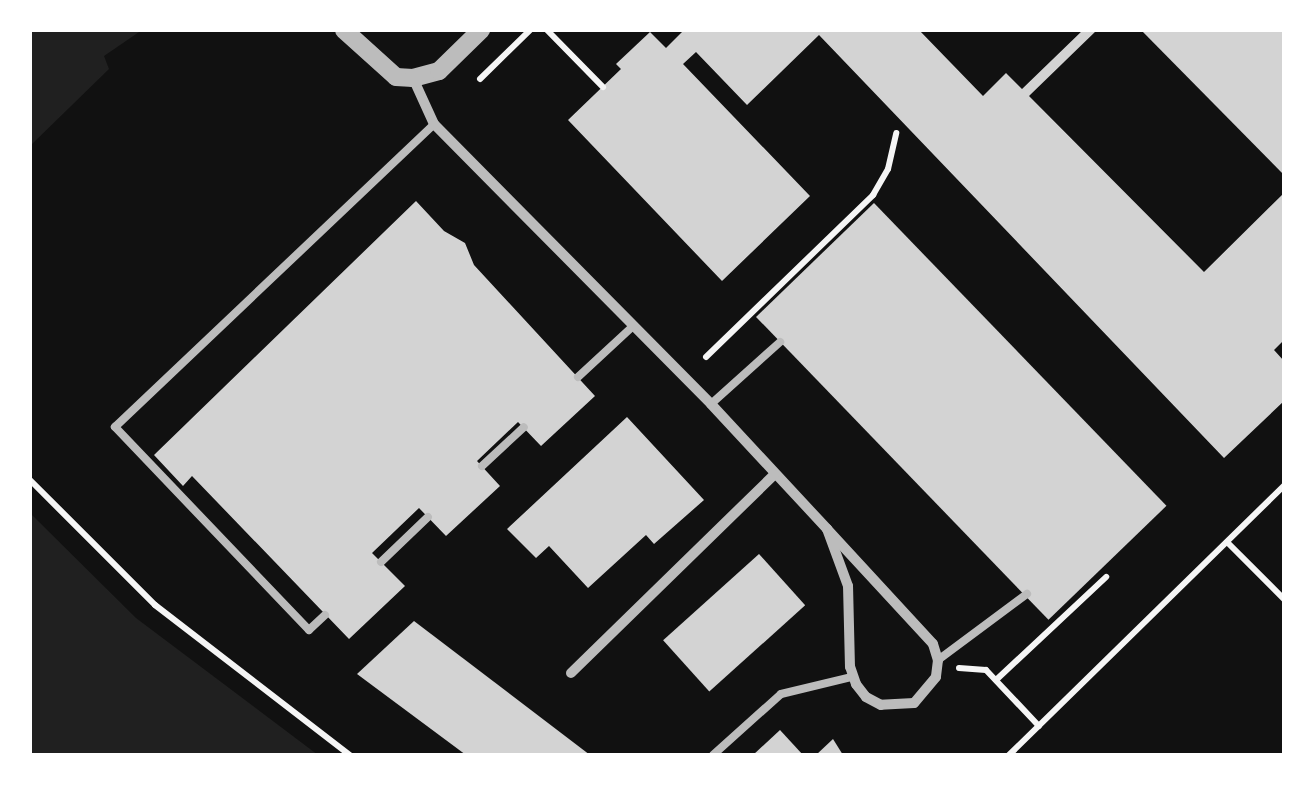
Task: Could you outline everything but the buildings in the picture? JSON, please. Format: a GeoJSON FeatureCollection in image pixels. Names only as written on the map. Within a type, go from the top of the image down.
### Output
{"type":"FeatureCollection","features":[{"type":"Feature","properties":{"kind":"street"},"geometry":{"type":"LineString","coordinates":[[344,30],[396,76],[414,78],[438,71],[480,30]]}},
{"type":"Feature","properties":{"kind":"street"},"geometry":{"type":"LineString","coordinates":[[414,78],[434,124],[631,328],[711,404],[928,637],[938,663],[932,685],[922,698],[898,708],[866,697],[852,676],[848,586],[827,530]]}},
{"type":"Feature","properties":{"kind":"street"},"geometry":{"type":"LineString","coordinates":[[571,673],[774,475]]}},
{"type":"Feature","properties":{"kind":"lane"},"geometry":{"type":"LineString","coordinates":[[326,614],[309,630],[115,427],[434,124]]}},
{"type":"Feature","properties":{"kind":"lane"},"geometry":{"type":"LineString","coordinates":[[578,377],[631,328]]}},
{"type":"Feature","properties":{"kind":"lane"},"geometry":{"type":"LineString","coordinates":[[711,404],[780,342]]}},
{"type":"Feature","properties":{"kind":"lane"},"geometry":{"type":"LineString","coordinates":[[482,466],[524,427]]}},
{"type":"Feature","properties":{"kind":"lane"},"geometry":{"type":"LineString","coordinates":[[381,562],[428,517]]}},
{"type":"Feature","properties":{"kind":"lane"},"geometry":{"type":"LineString","coordinates":[[938,663],[1028,594]]}},
{"type":"Feature","properties":{"kind":"lane"},"geometry":{"type":"LineString","coordinates":[[713,755],[781,694],[852,676]]}},
{"type":"Feature","properties":{"kind":"path"},"geometry":{"type":"LineString","coordinates":[[480,79],[530,30]]}},
{"type":"Feature","properties":{"kind":"path"},"geometry":{"type":"LineString","coordinates":[[547,30],[603,87]]}},
{"type":"Feature","properties":{"kind":"path"},"geometry":{"type":"LineString","coordinates":[[706,356],[874,195],[888,169],[896,133]]}},
{"type":"Feature","properties":{"kind":"path"},"geometry":{"type":"LineString","coordinates":[[30,480],[155,605],[350,755]]}},
{"type":"Feature","properties":{"kind":"path"},"geometry":{"type":"LineString","coordinates":[[1009,755],[1284,486]]}},
{"type":"Feature","properties":{"kind":"path"},"geometry":{"type":"LineString","coordinates":[[1227,542],[1284,599]]}},
{"type":"Feature","properties":{"kind":"path"},"geometry":{"type":"LineString","coordinates":[[996,680],[1106,577]]}},
{"type":"Feature","properties":{"kind":"path"},"geometry":{"type":"LineString","coordinates":[[938,663],[986,670],[1038,726]]}},
{"type":"Feature","properties":{"kind":"shaded area"},"geometry":{"type":"Polygon","coordinates":[[[30,30],[142,30],[104,56],[109,69],[30,146],[30,30]]]}},
{"type":"Feature","properties":{"kind":"shaded area"},"geometry":{"type":"Polygon","coordinates":[[[30,513],[136,618],[318,755],[30,755],[30,513]]]}}]}
